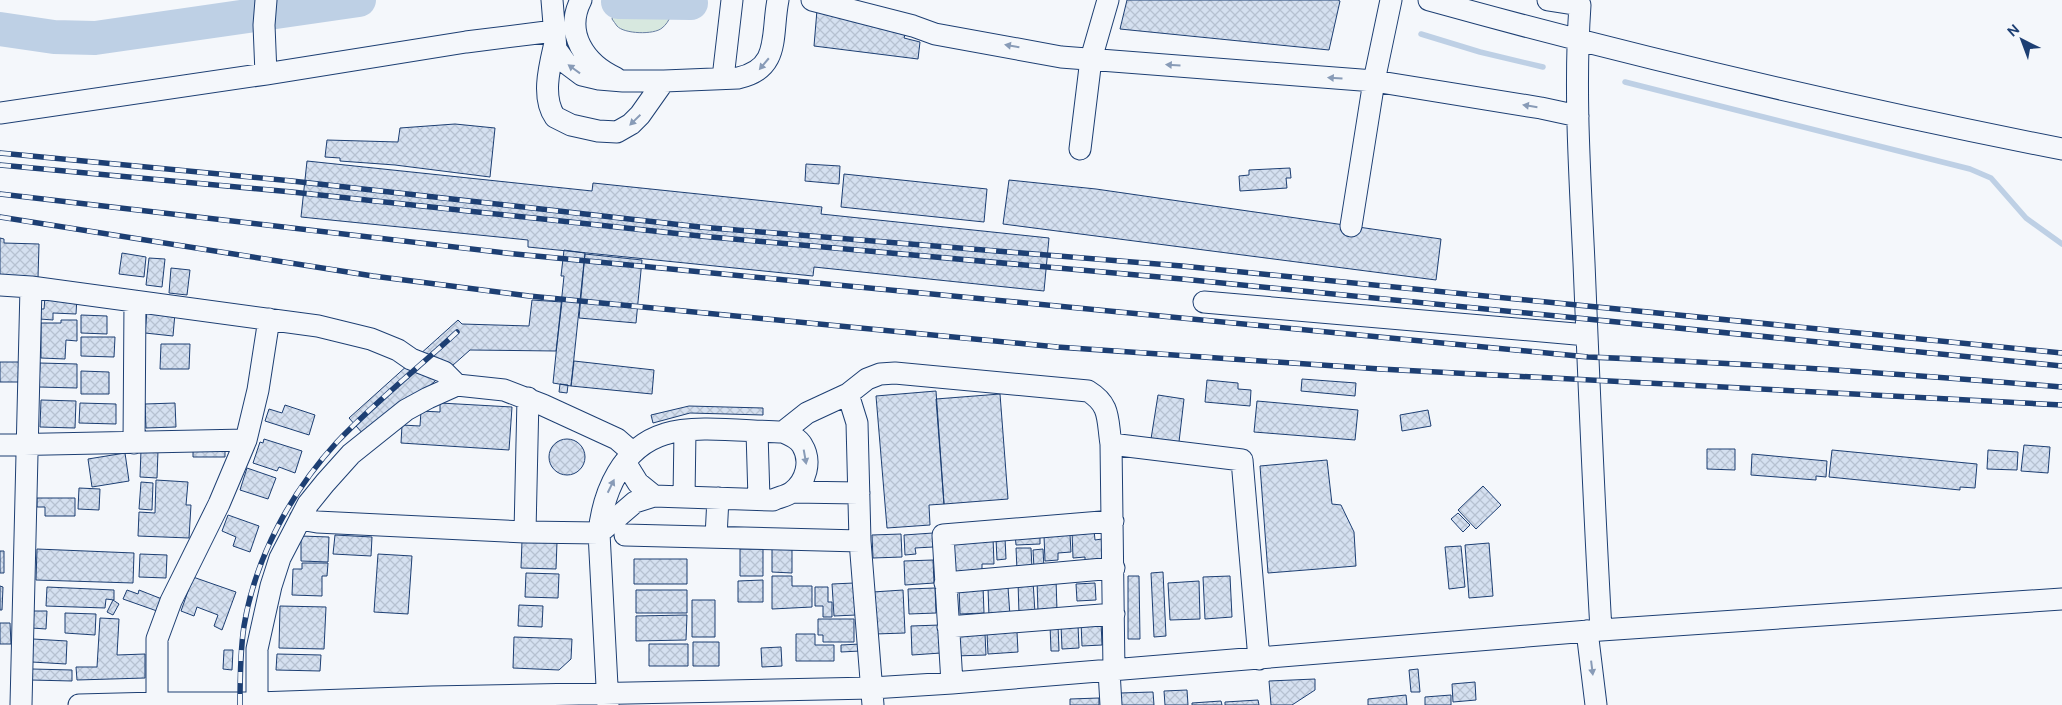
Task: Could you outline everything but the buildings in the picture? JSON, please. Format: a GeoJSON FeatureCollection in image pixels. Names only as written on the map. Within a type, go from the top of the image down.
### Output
{"type":"FeatureCollection","features":[{"type":"Feature","properties":{"kind":"street"},"geometry":{"type":"LineString","coordinates":[[552,0],[554,37],[549,76],[549,103],[556,117],[571,125],[608,133],[624,128],[640,115],[664,81]]}},
{"type":"Feature","properties":{"kind":"street"},"geometry":{"type":"LineString","coordinates":[[581,0],[576,12],[575,27],[583,52],[599,68],[623,81]]}},
{"type":"Feature","properties":{"kind":"street"},"geometry":{"type":"LineString","coordinates":[[724,78],[732,0]]}},
{"type":"Feature","properties":{"kind":"street"},"geometry":{"type":"LineString","coordinates":[[812,0],[913,26],[935,34],[1061,56],[1374,81],[1541,108],[1578,116]]}},
{"type":"Feature","properties":{"kind":"street"},"geometry":{"type":"LineString","coordinates":[[1080,149],[1091,59],[1108,0]]}},
{"type":"Feature","properties":{"kind":"street"},"geometry":{"type":"LineString","coordinates":[[1352,221],[1374,81],[1391,0]]}},
{"type":"Feature","properties":{"kind":"street"},"geometry":{"type":"LineString","coordinates":[[1429,0],[1578,41],[1975,132],[2062,149]]}},
{"type":"Feature","properties":{"kind":"street"},"geometry":{"type":"LineString","coordinates":[[1548,0],[1580,5],[1578,116],[1587,335],[1596,705]]}},
{"type":"Feature","properties":{"kind":"street"},"geometry":{"type":"LineString","coordinates":[[266,2],[264,25],[266,74]]}},
{"type":"Feature","properties":{"kind":"street"},"geometry":{"type":"LineString","coordinates":[[554,37],[561,58],[576,72],[590,78],[623,81],[664,81],[747,76],[765,65],[768,60],[771,49],[775,6]]}},
{"type":"Feature","properties":{"kind":"street"},"geometry":{"type":"LineString","coordinates":[[0,113],[266,74],[466,42],[554,37]]}},
{"type":"Feature","properties":{"kind":"street"},"geometry":{"type":"LineString","coordinates":[[0,286],[31,286],[318,326],[371,339],[398,350],[411,359],[444,372],[457,384]]}},
{"type":"Feature","properties":{"kind":"street"},"geometry":{"type":"LineString","coordinates":[[21,705],[29,445],[31,286]]}},
{"type":"Feature","properties":{"kind":"street"},"geometry":{"type":"LineString","coordinates":[[134,443],[135,301]]}},
{"type":"Feature","properties":{"kind":"street"},"geometry":{"type":"LineString","coordinates":[[1204,302],[1587,335]]}},
{"type":"Feature","properties":{"kind":"street"},"geometry":{"type":"LineString","coordinates":[[157,704],[157,639],[171,601],[219,504],[246,440],[258,390],[270,319]]}},
{"type":"Feature","properties":{"kind":"street"},"geometry":{"type":"LineString","coordinates":[[783,432],[807,413],[848,394],[867,379],[880,374],[895,373],[1088,392],[1098,397],[1106,406],[1111,444],[1114,568],[1111,705]]}},
{"type":"Feature","properties":{"kind":"street"},"geometry":{"type":"LineString","coordinates":[[257,704],[257,649],[267,601],[280,558],[308,504],[351,454],[379,430],[428,398],[457,384],[504,390],[528,398],[617,439],[628,457],[638,483],[654,496]]}},
{"type":"Feature","properties":{"kind":"street"},"geometry":{"type":"LineString","coordinates":[[848,394],[857,423],[860,542],[873,696]]}},
{"type":"Feature","properties":{"kind":"street"},"geometry":{"type":"LineString","coordinates":[[525,532],[528,398]]}},
{"type":"Feature","properties":{"kind":"street"},"geometry":{"type":"LineString","coordinates":[[607,699],[599,533],[601,511],[608,493],[628,457],[664,434],[685,430],[783,432],[795,438],[802,445],[806,454],[807,473],[792,492]]}},
{"type":"Feature","properties":{"kind":"street"},"geometry":{"type":"LineString","coordinates":[[684,496],[685,430]]}},
{"type":"Feature","properties":{"kind":"street"},"geometry":{"type":"LineString","coordinates":[[757,432],[759,500]]}},
{"type":"Feature","properties":{"kind":"street"},"geometry":{"type":"LineString","coordinates":[[0,445],[246,440]]}},
{"type":"Feature","properties":{"kind":"street"},"geometry":{"type":"LineString","coordinates":[[1111,444],[1242,460],[1259,659]]}},
{"type":"Feature","properties":{"kind":"street"},"geometry":{"type":"LineString","coordinates":[[300,519],[317,522],[525,532],[599,533],[635,502],[654,496],[773,500],[792,492],[859,493]]}},
{"type":"Feature","properties":{"kind":"street"},"geometry":{"type":"LineString","coordinates":[[716,537],[718,498]]}},
{"type":"Feature","properties":{"kind":"street"},"geometry":{"type":"LineString","coordinates":[[952,683],[943,535],[1113,521]]}},
{"type":"Feature","properties":{"kind":"street"},"geometry":{"type":"LineString","coordinates":[[625,535],[860,542]]}},
{"type":"Feature","properties":{"kind":"street"},"geometry":{"type":"LineString","coordinates":[[946,582],[1114,568]]}},
{"type":"Feature","properties":{"kind":"street"},"geometry":{"type":"LineString","coordinates":[[79,705],[873,696],[952,683],[1594,630],[2062,599]]}},
{"type":"Feature","properties":{"kind":"street"},"geometry":{"type":"LineString","coordinates":[[948,627],[1114,614]]}},
{"type":"Feature","properties":{"kind":"shaded area"},"geometry":{"type":"Polygon","coordinates":[[[619,0],[674,0],[671,15],[662,28],[653,32],[639,33],[621,29],[612,19],[615,6],[619,0]]]}},
{"type":"Feature","properties":{"kind":"waterway"},"geometry":{"type":"LineString","coordinates":[[0,29],[54,37],[95,38],[359,0]]}},
{"type":"Feature","properties":{"kind":"waterway"},"geometry":{"type":"LineString","coordinates":[[618,2],[691,3]]}},
{"type":"Feature","properties":{"kind":"waterway"},"geometry":{"type":"LineString","coordinates":[[1421,34],[1480,52],[1543,67]]}},
{"type":"Feature","properties":{"kind":"waterway"},"geometry":{"type":"LineString","coordinates":[[1625,82],[1970,169],[1991,178],[2026,218],[2062,244]]}},
{"type":"Feature","properties":{"kind":"railway"},"geometry":{"type":"LineString","coordinates":[[0,153],[292,181],[700,227],[1182,266],[2062,353]]}},
{"type":"Feature","properties":{"kind":"railway"},"geometry":{"type":"LineString","coordinates":[[0,165],[292,192],[700,236],[1182,279],[2062,366]]}},
{"type":"Feature","properties":{"kind":"railway"},"geometry":{"type":"LineString","coordinates":[[0,194],[515,254],[1588,357],[1825,369],[2062,387]]}},
{"type":"Feature","properties":{"kind":"railway"},"geometry":{"type":"LineString","coordinates":[[0,217],[373,276],[529,296],[1057,347],[1380,369],[2062,405]]}},
{"type":"Feature","properties":{"kind":"railway"},"geometry":{"type":"LineString","coordinates":[[240,705],[242,646],[249,601],[266,551],[290,504],[320,461],[337,442],[457,332]]}}]}
